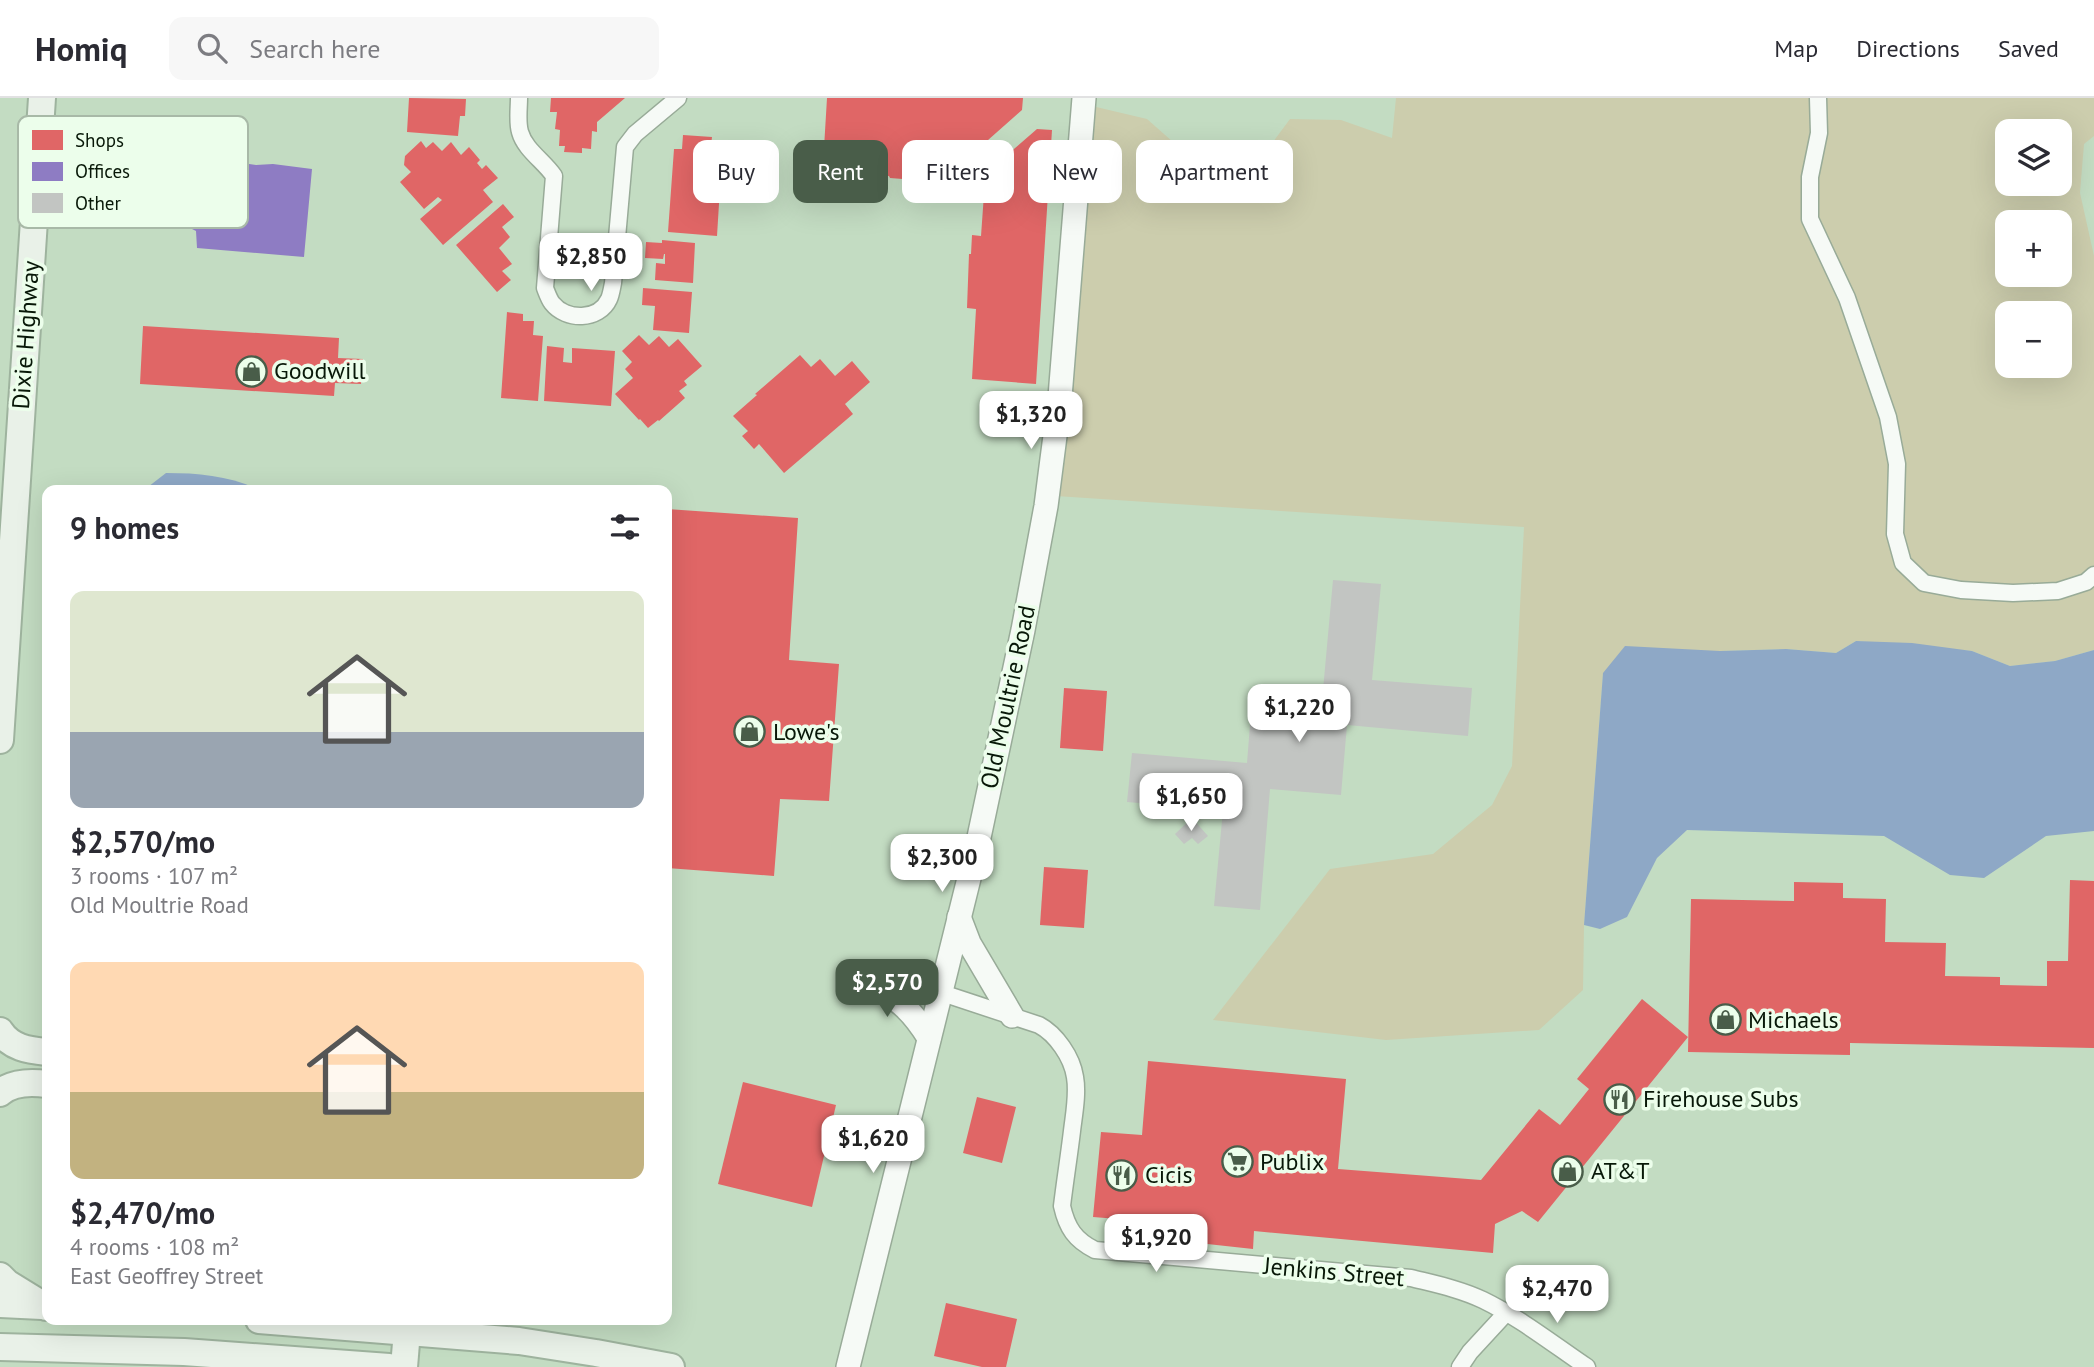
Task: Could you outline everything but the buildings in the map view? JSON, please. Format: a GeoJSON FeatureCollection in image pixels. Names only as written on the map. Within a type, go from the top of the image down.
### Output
{"type":"FeatureCollection","features":[{"type":"Feature","properties":{"kind":"main road","name":"Dixie Highway"},"geometry":{"type":"LineString","coordinates":[[41,116],[42,98]]}},
{"type":"Feature","properties":{"kind":"main road","name":"Old Moultrie Road"},"geometry":{"type":"LineString","coordinates":[[848,1367],[978,842],[1021,643],[1046,506],[1060,397],[1084,98]]}},
{"type":"Feature","properties":{"kind":"main road","name":"Dixie Highway"},"geometry":{"type":"LineString","coordinates":[[0,740],[33,228]]}},
{"type":"Feature","properties":{"kind":"main road"},"geometry":{"type":"LineString","coordinates":[[959,917],[969,943],[1012,1016]]}},
{"type":"Feature","properties":{"kind":"main road"},"geometry":{"type":"LineString","coordinates":[[867,981],[908,1008],[929,1038]]}},
{"type":"Feature","properties":{"kind":"main road"},"geometry":{"type":"LineString","coordinates":[[0,1031],[14,1045],[42,1051]]}},
{"type":"Feature","properties":{"kind":"main road"},"geometry":{"type":"LineString","coordinates":[[0,1093],[5,1088],[25,1083],[42,1084]]}},
{"type":"Feature","properties":{"kind":"main road"},"geometry":{"type":"LineString","coordinates":[[0,1276],[42,1304]]}},
{"type":"Feature","properties":{"kind":"main road"},"geometry":{"type":"LineString","coordinates":[[0,1304],[42,1307]]}},
{"type":"Feature","properties":{"kind":"main road"},"geometry":{"type":"LineString","coordinates":[[326,1325],[519,1341],[671,1367]]}},
{"type":"Feature","properties":{"kind":"main road"},"geometry":{"type":"LineString","coordinates":[[404,1367],[407,1331]]}},
{"type":"Feature","properties":{"kind":"main road"},"geometry":{"type":"LineString","coordinates":[[0,1347],[197,1353],[389,1367]]}},
{"type":"Feature","properties":{"kind":"main road"},"geometry":{"type":"LineString","coordinates":[[9,1367],[40,1353],[61,1349]]}},
{"type":"Feature","properties":{"kind":"street"},"geometry":{"type":"LineString","coordinates":[[519,98],[520,132],[527,145],[554,176],[545,288],[553,305],[572,316],[585,316],[595,314],[610,299],[625,147],[635,134],[678,98]]}},
{"type":"Feature","properties":{"kind":"street"},"geometry":{"type":"LineString","coordinates":[[1818,98],[1819,134],[1810,177],[1810,219],[1847,298],[1888,417],[1897,464],[1895,534],[1903,563],[1924,583],[1961,590],[2012,593],[2058,591],[2086,582],[2094,575]]}},
{"type":"Feature","properties":{"kind":"street","name":"Jenkins Street"},"geometry":{"type":"LineString","coordinates":[[939,992],[1047,1029],[1067,1056],[1075,1075],[1075,1108],[1062,1206],[1065,1222],[1072,1234],[1082,1243],[1095,1250],[1411,1278],[1481,1299],[1506,1312],[1587,1367]]}},
{"type":"Feature","properties":{"kind":"street"},"geometry":{"type":"LineString","coordinates":[[1460,1367],[1506,1312]]}},
{"type":"Feature","properties":{"kind":"green space"},"geometry":{"type":"Polygon","coordinates":[[[1396,98],[2094,98],[2094,136],[2084,144],[2080,193],[2094,256],[2094,650],[2055,661],[2010,666],[1972,651],[1856,641],[1836,653],[1786,649],[1720,651],[1603,673],[1584,925],[1583,990],[1539,1030],[1386,1040],[1213,1020],[1330,869],[1433,854],[1492,805],[1512,766],[1524,527],[1056,496],[1083,203],[1122,203],[1122,140],[1089,140],[1092,106],[1147,119],[1171,140],[1136,140],[1136,203],[1293,203],[1293,140],[1274,140],[1290,119],[1341,120],[1392,138],[1396,98]]]}},
{"type":"Feature","properties":{"kind":"water"},"geometry":{"type":"Polygon","coordinates":[[[166,473],[214,476],[247,485],[150,485],[166,473]]]}},
{"type":"Feature","properties":{"kind":"water"},"geometry":{"type":"Polygon","coordinates":[[[1856,641],[1912,643],[1972,651],[2010,666],[2055,661],[2094,650],[2094,831],[2046,836],[1984,878],[1950,875],[1884,836],[1687,830],[1657,858],[1627,917],[1600,929],[1584,925],[1603,673],[1625,646],[1720,651],[1786,649],[1836,653],[1856,641]]]}},
{"type":"Feature","properties":{"kind":"place","name":"Goodwill"},"geometry":{"type":"Point","coordinates":[251,371]}},
{"type":"Feature","properties":{"kind":"place","name":"Lowe's"},"geometry":{"type":"Point","coordinates":[750,732]}},
{"type":"Feature","properties":{"kind":"place","name":"Michaels"},"geometry":{"type":"Point","coordinates":[1725,1020]}},
{"type":"Feature","properties":{"kind":"place","name":"Firehouse Subs"},"geometry":{"type":"Point","coordinates":[1620,1099]}},
{"type":"Feature","properties":{"kind":"place","name":"Publix"},"geometry":{"type":"Point","coordinates":[1237,1162]}},
{"type":"Feature","properties":{"kind":"place","name":"AT&T"},"geometry":{"type":"Point","coordinates":[1568,1171]}},
{"type":"Feature","properties":{"kind":"place","name":"Cicis"},"geometry":{"type":"Point","coordinates":[1122,1175]}}]}
